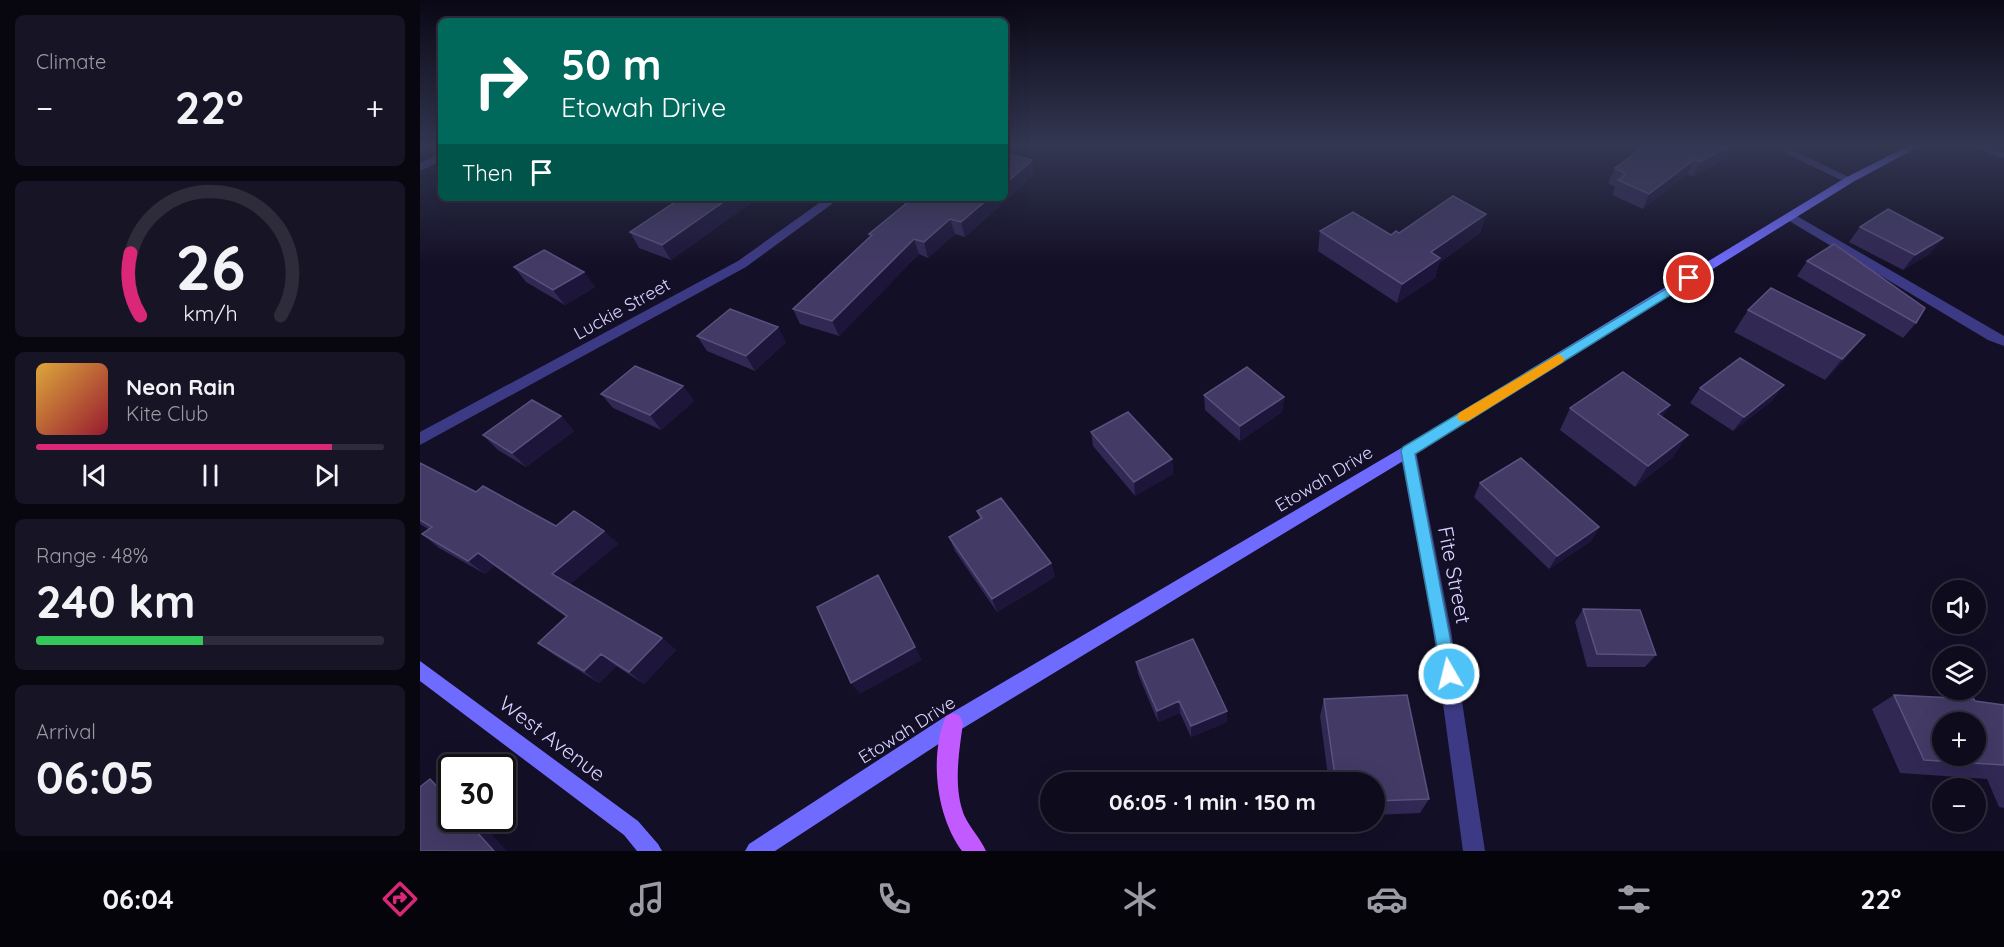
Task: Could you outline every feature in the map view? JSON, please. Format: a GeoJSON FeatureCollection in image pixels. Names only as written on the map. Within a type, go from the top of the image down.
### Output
{"type":"FeatureCollection","features":[{"type":"Feature","properties":{"kind":"main road"},"geometry":{"type":"LineString","coordinates":[[953,723],[947,765],[948,797],[953,817],[975,851]]}},
{"type":"Feature","properties":{"kind":"street","name":"Etowah Drive"},"geometry":{"type":"LineString","coordinates":[[756,851],[953,723],[1408,451],[1840,186]]}},
{"type":"Feature","properties":{"kind":"street","name":"Luckie Street"},"geometry":{"type":"LineString","coordinates":[[420,439],[742,264],[830,201]]}},
{"type":"Feature","properties":{"kind":"street"},"geometry":{"type":"LineString","coordinates":[[1790,216],[1910,290],[2004,341]]}},
{"type":"Feature","properties":{"kind":"street","name":"Fite Street"},"geometry":{"type":"LineString","coordinates":[[1408,451],[1442,630],[1474,851]]}},
{"type":"Feature","properties":{"kind":"street","name":"West Avenue"},"geometry":{"type":"LineString","coordinates":[[420,670],[632,828],[651,851]]}},
{"type":"Feature","properties":{"kind":"building"},"geometry":{"type":"Polygon","coordinates":[[[1631,186],[1660,186],[1649,194],[1631,186]]]}},
{"type":"Feature","properties":{"kind":"building"},"geometry":{"type":"Polygon","coordinates":[[[1453,196],[1486,214],[1431,252],[1440,258],[1402,284],[1320,231],[1353,212],[1391,235],[1396,231],[1399,233],[1453,196]]]}},
{"type":"Feature","properties":{"kind":"building"},"geometry":{"type":"Polygon","coordinates":[[[676,201],[725,201],[662,245],[630,232],[676,201]]]}},
{"type":"Feature","properties":{"kind":"building"},"geometry":{"type":"Polygon","coordinates":[[[909,201],[986,201],[961,222],[950,219],[924,242],[914,239],[832,321],[793,309],[872,235],[869,234],[909,201]]]}},
{"type":"Feature","properties":{"kind":"building"},"geometry":{"type":"Polygon","coordinates":[[[1888,209],[1943,238],[1915,255],[1860,227],[1888,209]]]}},
{"type":"Feature","properties":{"kind":"building"},"geometry":{"type":"Polygon","coordinates":[[[1834,244],[1925,308],[1916,323],[1807,261],[1834,244]]]}},
{"type":"Feature","properties":{"kind":"building"},"geometry":{"type":"Polygon","coordinates":[[[544,250],[584,272],[553,290],[514,267],[544,250]]]}},
{"type":"Feature","properties":{"kind":"building"},"geometry":{"type":"Polygon","coordinates":[[[1771,288],[1865,335],[1842,359],[1748,310],[1771,288]]]}},
{"type":"Feature","properties":{"kind":"building"},"geometry":{"type":"Polygon","coordinates":[[[730,309],[778,327],[746,356],[697,336],[730,309]]]}},
{"type":"Feature","properties":{"kind":"building"},"geometry":{"type":"Polygon","coordinates":[[[1740,358],[1784,385],[1744,417],[1700,388],[1740,358]]]}},
{"type":"Feature","properties":{"kind":"building"},"geometry":{"type":"Polygon","coordinates":[[[635,366],[683,386],[650,415],[601,394],[635,366]]]}},
{"type":"Feature","properties":{"kind":"building"},"geometry":{"type":"Polygon","coordinates":[[[1247,367],[1284,397],[1240,426],[1204,395],[1247,367]]]}},
{"type":"Feature","properties":{"kind":"building"},"geometry":{"type":"Polygon","coordinates":[[[1623,372],[1670,405],[1658,414],[1688,435],[1648,466],[1570,408],[1623,372]]]}},
{"type":"Feature","properties":{"kind":"building"},"geometry":{"type":"Polygon","coordinates":[[[532,400],[561,416],[512,453],[483,435],[532,400]]]}},
{"type":"Feature","properties":{"kind":"building"},"geometry":{"type":"Polygon","coordinates":[[[1128,412],[1172,459],[1134,482],[1091,432],[1128,412]]]}},
{"type":"Feature","properties":{"kind":"building"},"geometry":{"type":"Polygon","coordinates":[[[1521,458],[1599,527],[1557,556],[1480,483],[1521,458]]]}},
{"type":"Feature","properties":{"kind":"building"},"geometry":{"type":"Polygon","coordinates":[[[420,463],[476,492],[483,486],[556,526],[574,511],[604,531],[552,574],[662,638],[629,672],[601,654],[584,671],[538,643],[567,616],[478,553],[468,561],[422,534],[432,527],[420,520],[420,463]]]}},
{"type":"Feature","properties":{"kind":"building"},"geometry":{"type":"Polygon","coordinates":[[[1001,498],[1051,563],[992,599],[949,537],[982,518],[977,511],[1001,498]]]}},
{"type":"Feature","properties":{"kind":"building"},"geometry":{"type":"Polygon","coordinates":[[[878,575],[915,647],[851,683],[817,607],[878,575]]]}},
{"type":"Feature","properties":{"kind":"building"},"geometry":{"type":"Polygon","coordinates":[[[1583,609],[1640,610],[1656,655],[1597,654],[1583,609]]]}},
{"type":"Feature","properties":{"kind":"building"},"geometry":{"type":"Polygon","coordinates":[[[1193,639],[1227,711],[1191,726],[1179,701],[1157,711],[1136,662],[1193,639]]]}},
{"type":"Feature","properties":{"kind":"building"},"geometry":{"type":"Polygon","coordinates":[[[1407,695],[1429,799],[1385,801],[1385,772],[1334,772],[1324,699],[1407,695]]]}},
{"type":"Feature","properties":{"kind":"building"},"geometry":{"type":"Polygon","coordinates":[[[1894,695],[1932,697],[1932,700],[1974,700],[2004,705],[2004,765],[1986,764],[1986,712],[1932,712],[1932,760],[1924,760],[1894,695]]]}},
{"type":"Feature","properties":{"kind":"building"},"geometry":{"type":"Polygon","coordinates":[[[430,779],[438,788],[438,832],[477,832],[494,851],[420,851],[420,787],[430,779]]]}},
{"type":"Feature","properties":{"kind":"slow traffic"},"geometry":{"type":"LineString","coordinates":[[1464,417],[1559,359]]}},
{"type":"Feature","properties":{"kind":"route"},"geometry":{"type":"LineString","coordinates":[[1449,674],[1408,451],[1689,278]]}}]}
